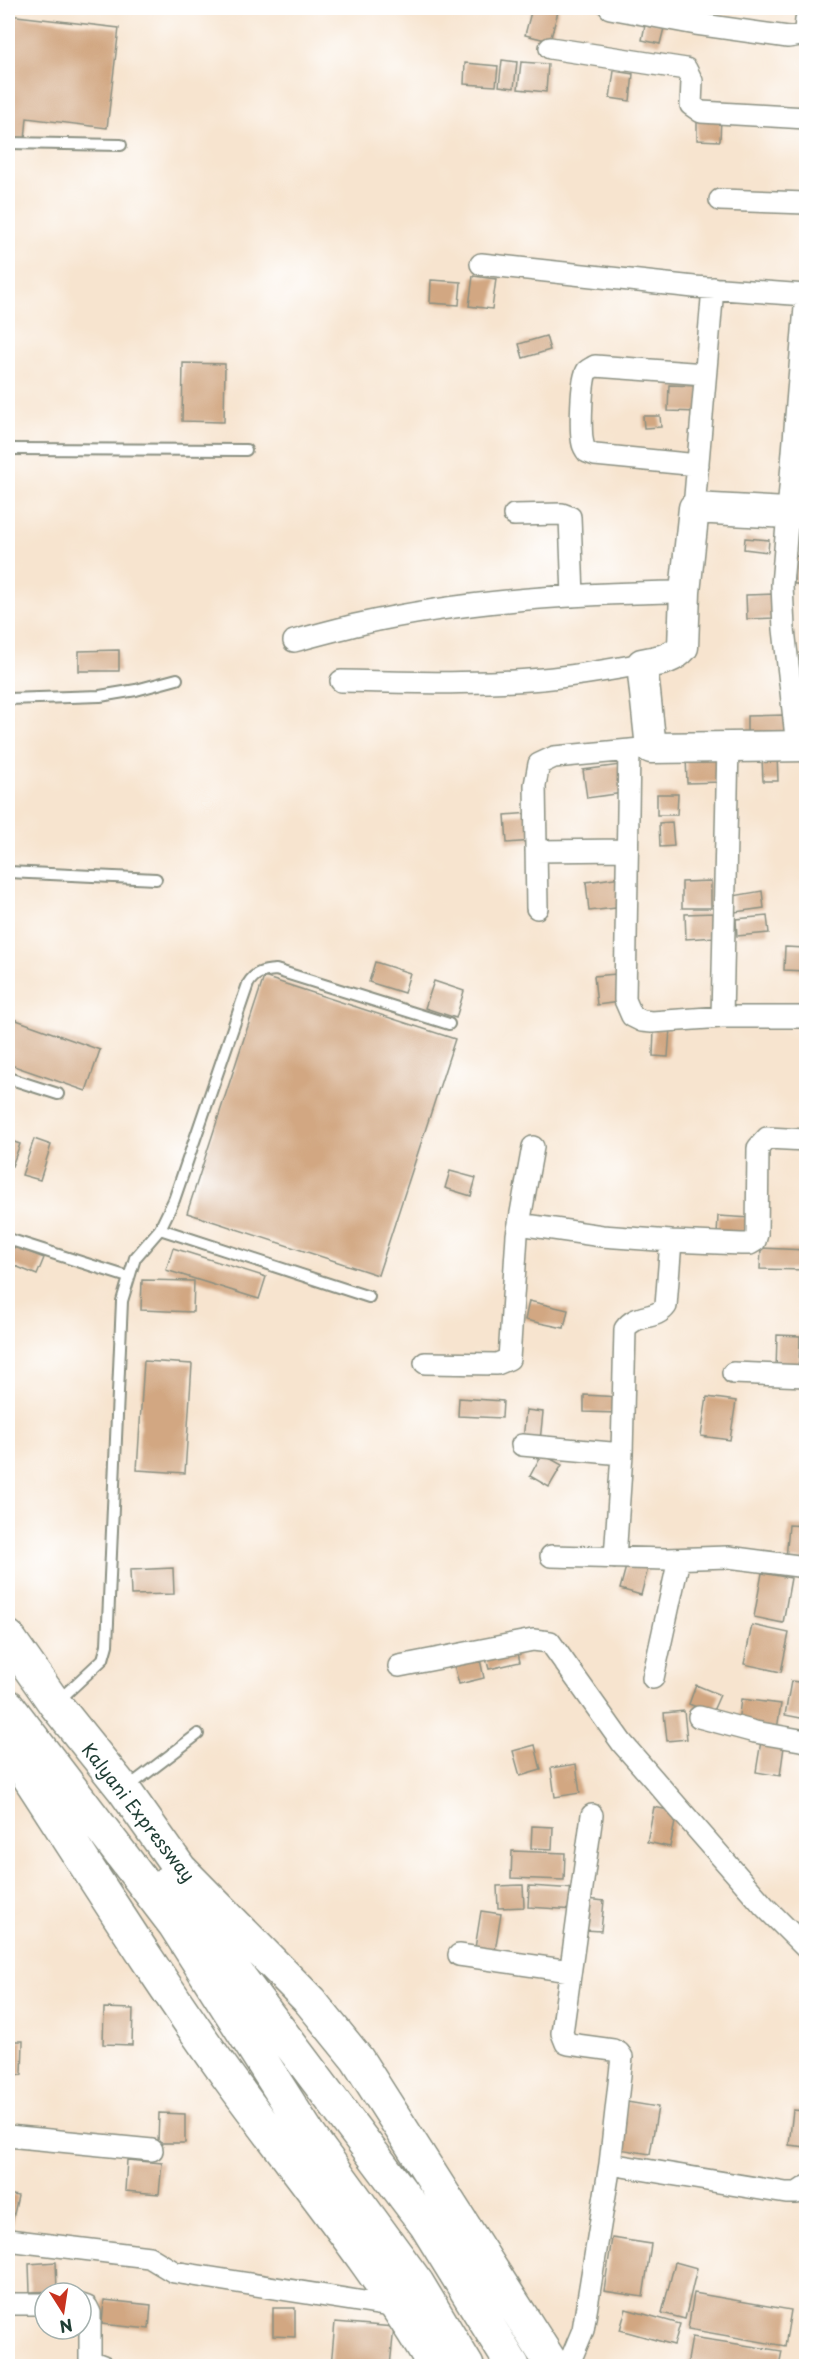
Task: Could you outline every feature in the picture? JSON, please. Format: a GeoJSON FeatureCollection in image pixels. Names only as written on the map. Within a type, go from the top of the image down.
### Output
{"type":"FeatureCollection","features":[{"type":"Feature","properties":{"kind":"highway","name":"Kalyani Expressway"},"geometry":{"type":"LineString","coordinates":[[8,1636],[55,1704],[124,1790],[180,1869],[310,2001],[357,2059],[553,2367]]}},
{"type":"Feature","properties":{"kind":"highway"},"geometry":{"type":"LineString","coordinates":[[8,1665],[426,2225],[513,2367]]}},
{"type":"Feature","properties":{"kind":"highway"},"geometry":{"type":"LineString","coordinates":[[8,1706],[175,1925],[309,2135],[417,2283],[467,2367]]}},
{"type":"Feature","properties":{"kind":"highway"},"geometry":{"type":"LineString","coordinates":[[8,1746],[208,2048],[396,2307],[434,2367]]}},
{"type":"Feature","properties":{"kind":"street"},"geometry":{"type":"LineString","coordinates":[[610,8],[696,24],[788,37],[801,35],[805,30],[807,20]]}},
{"type":"Feature","properties":{"kind":"street"},"geometry":{"type":"LineString","coordinates":[[550,48],[686,69],[692,81],[691,105],[701,112],[807,118]]}},
{"type":"Feature","properties":{"kind":"street"},"geometry":{"type":"LineString","coordinates":[[720,200],[807,203]]}},
{"type":"Feature","properties":{"kind":"street"},"geometry":{"type":"LineString","coordinates":[[482,264],[713,288],[806,295],[797,513],[782,606],[802,746],[640,749],[554,757],[539,764],[535,785],[537,908]]}},
{"type":"Feature","properties":{"kind":"street"},"geometry":{"type":"LineString","coordinates":[[341,681],[454,682],[540,679],[588,674],[642,664],[669,658],[678,653],[683,646],[685,592],[713,288]]}},
{"type":"Feature","properties":{"kind":"street"},"geometry":{"type":"LineString","coordinates":[[698,465],[595,455],[587,452],[583,445],[582,434],[584,385],[588,370],[595,366],[705,374]]}},
{"type":"Feature","properties":{"kind":"street"},"geometry":{"type":"LineString","coordinates":[[694,508],[797,513]]}},
{"type":"Feature","properties":{"kind":"street"},"geometry":{"type":"LineString","coordinates":[[514,515],[562,514],[570,517],[573,596]]}},
{"type":"Feature","properties":{"kind":"street"},"geometry":{"type":"LineString","coordinates":[[294,641],[361,623],[510,600],[685,592]]}},
{"type":"Feature","properties":{"kind":"street"},"geometry":{"type":"LineString","coordinates":[[642,664],[640,749],[626,850],[625,1000],[627,1008],[632,1016],[642,1021],[722,1017],[807,1017]]}},
{"type":"Feature","properties":{"kind":"street"},"geometry":{"type":"LineString","coordinates":[[722,1017],[728,746]]}},
{"type":"Feature","properties":{"kind":"street"},"geometry":{"type":"LineString","coordinates":[[536,851],[626,850]]}},
{"type":"Feature","properties":{"kind":"street"},"geometry":{"type":"LineString","coordinates":[[519,1224],[602,1236],[671,1242],[750,1244],[755,1241],[758,1234],[758,1149],[761,1142],[766,1138],[807,1140]]}},
{"type":"Feature","properties":{"kind":"street"},"geometry":{"type":"LineString","coordinates":[[425,1363],[497,1364],[509,1359],[519,1224],[533,1147]]}},
{"type":"Feature","properties":{"kind":"street"},"geometry":{"type":"LineString","coordinates":[[615,1558],[622,1454],[625,1329],[636,1318],[663,1311],[666,1306],[671,1242]]}},
{"type":"Feature","properties":{"kind":"street"},"geometry":{"type":"LineString","coordinates":[[733,1373],[807,1376]]}},
{"type":"Feature","properties":{"kind":"street"},"geometry":{"type":"LineString","coordinates":[[522,1445],[622,1454]]}},
{"type":"Feature","properties":{"kind":"street"},"geometry":{"type":"LineString","coordinates":[[551,1556],[679,1559],[728,1557],[807,1567]]}},
{"type":"Feature","properties":{"kind":"street"},"geometry":{"type":"LineString","coordinates":[[653,1678],[679,1559]]}},
{"type":"Feature","properties":{"kind":"street"},"geometry":{"type":"LineString","coordinates":[[399,1666],[533,1640],[550,1642],[622,1743],[764,1906],[807,1948]]}},
{"type":"Feature","properties":{"kind":"street"},"geometry":{"type":"LineString","coordinates":[[699,1717],[739,1728],[807,1741]]}},
{"type":"Feature","properties":{"kind":"street"},"geometry":{"type":"LineString","coordinates":[[568,2367],[583,2330],[610,2164],[622,2058],[613,2050],[569,2044],[563,2039],[562,2033],[592,1815]]}},
{"type":"Feature","properties":{"kind":"street"},"geometry":{"type":"LineString","coordinates":[[459,1955],[570,1971]]}},
{"type":"Feature","properties":{"kind":"street"},"geometry":{"type":"LineString","coordinates":[[8,2136],[152,2150]]}},
{"type":"Feature","properties":{"kind":"street"},"geometry":{"type":"LineString","coordinates":[[610,2164],[786,2193],[797,2193],[807,2187]]}},
{"type":"Feature","properties":{"kind":"street"},"geometry":{"type":"LineString","coordinates":[[8,2240],[149,2257],[174,2272],[396,2307]]}},
{"type":"Feature","properties":{"kind":"street"},"geometry":{"type":"LineString","coordinates":[[8,2304],[33,2304]]}},
{"type":"Feature","properties":{"kind":"street"},"geometry":{"type":"LineString","coordinates":[[90,2341],[90,2361],[104,2367]]}},
{"type":"Feature","properties":{"kind":"lane"},"geometry":{"type":"LineString","coordinates":[[8,143],[121,145]]}},
{"type":"Feature","properties":{"kind":"lane"},"geometry":{"type":"LineString","coordinates":[[8,449],[246,450]]}},
{"type":"Feature","properties":{"kind":"lane"},"geometry":{"type":"LineString","coordinates":[[8,699],[100,696],[136,690],[177,679]]}},
{"type":"Feature","properties":{"kind":"lane"},"geometry":{"type":"LineString","coordinates":[[8,872],[156,879]]}},
{"type":"Feature","properties":{"kind":"lane"},"geometry":{"type":"LineString","coordinates":[[55,1704],[103,1659],[107,1645],[122,1301],[128,1276],[135,1258],[160,1229],[174,1200],[248,984],[253,976],[276,970],[449,1024]]}},
{"type":"Feature","properties":{"kind":"lane"},"geometry":{"type":"LineString","coordinates":[[8,1078],[58,1094]]}},
{"type":"Feature","properties":{"kind":"lane"},"geometry":{"type":"LineString","coordinates":[[160,1229],[369,1297]]}},
{"type":"Feature","properties":{"kind":"lane"},"geometry":{"type":"LineString","coordinates":[[8,1239],[128,1276]]}},
{"type":"Feature","properties":{"kind":"lane"},"geometry":{"type":"LineString","coordinates":[[124,1790],[198,1734]]}},
{"type":"Feature","properties":{"kind":"building"},"geometry":{"type":"Polygon","coordinates":[[[532,8],[559,8],[550,41],[525,35],[532,8]]]}},
{"type":"Feature","properties":{"kind":"building"},"geometry":{"type":"Polygon","coordinates":[[[668,8],[699,8],[696,19],[667,13],[668,8]]]}},
{"type":"Feature","properties":{"kind":"building"},"geometry":{"type":"Polygon","coordinates":[[[8,15],[119,28],[107,128],[27,118],[25,140],[8,138],[8,15]]]}},
{"type":"Feature","properties":{"kind":"building"},"geometry":{"type":"Polygon","coordinates":[[[646,20],[665,24],[660,44],[642,40],[646,20]]]}},
{"type":"Feature","properties":{"kind":"building"},"geometry":{"type":"Polygon","coordinates":[[[502,60],[517,62],[514,88],[499,86],[502,60]]]}},
{"type":"Feature","properties":{"kind":"building"},"geometry":{"type":"Polygon","coordinates":[[[521,62],[548,64],[546,92],[518,89],[521,62]]]}},
{"type":"Feature","properties":{"kind":"building"},"geometry":{"type":"Polygon","coordinates":[[[465,63],[498,66],[496,86],[464,84],[465,63]]]}},
{"type":"Feature","properties":{"kind":"building"},"geometry":{"type":"Polygon","coordinates":[[[614,71],[633,74],[630,101],[610,98],[614,71]]]}},
{"type":"Feature","properties":{"kind":"building"},"geometry":{"type":"Polygon","coordinates":[[[697,117],[721,118],[720,141],[697,140],[697,117]]]}},
{"type":"Feature","properties":{"kind":"building"},"geometry":{"type":"Polygon","coordinates":[[[473,276],[496,279],[492,309],[469,306],[473,276]]]}},
{"type":"Feature","properties":{"kind":"building"},"geometry":{"type":"Polygon","coordinates":[[[431,280],[461,282],[459,305],[430,303],[431,280]]]}},
{"type":"Feature","properties":{"kind":"building"},"geometry":{"type":"Polygon","coordinates":[[[546,336],[550,350],[523,358],[519,344],[546,336]]]}},
{"type":"Feature","properties":{"kind":"building"},"geometry":{"type":"Polygon","coordinates":[[[183,363],[225,364],[224,422],[182,421],[183,363]]]}},
{"type":"Feature","properties":{"kind":"building"},"geometry":{"type":"Polygon","coordinates":[[[669,385],[700,386],[699,412],[668,411],[669,385]]]}},
{"type":"Feature","properties":{"kind":"building"},"geometry":{"type":"Polygon","coordinates":[[[643,416],[660,416],[661,427],[644,428],[643,416]]]}},
{"type":"Feature","properties":{"kind":"building"},"geometry":{"type":"Polygon","coordinates":[[[745,538],[769,540],[768,552],[744,549],[745,538]]]}},
{"type":"Feature","properties":{"kind":"building"},"geometry":{"type":"Polygon","coordinates":[[[795,556],[806,557],[806,584],[794,584],[795,556]]]}},
{"type":"Feature","properties":{"kind":"building"},"geometry":{"type":"Polygon","coordinates":[[[775,594],[775,618],[747,619],[746,595],[775,594]]]}},
{"type":"Feature","properties":{"kind":"building"},"geometry":{"type":"Polygon","coordinates":[[[119,650],[119,671],[79,671],[79,651],[119,650]]]}},
{"type":"Feature","properties":{"kind":"building"},"geometry":{"type":"Polygon","coordinates":[[[788,715],[789,732],[747,734],[747,716],[788,715]]]}},
{"type":"Feature","properties":{"kind":"building"},"geometry":{"type":"Polygon","coordinates":[[[720,755],[721,782],[687,783],[686,757],[720,755]]]}},
{"type":"Feature","properties":{"kind":"building"},"geometry":{"type":"Polygon","coordinates":[[[777,756],[778,781],[763,781],[762,757],[777,756]]]}},
{"type":"Feature","properties":{"kind":"building"},"geometry":{"type":"Polygon","coordinates":[[[620,765],[623,793],[587,798],[583,770],[620,765]]]}},
{"type":"Feature","properties":{"kind":"building"},"geometry":{"type":"Polygon","coordinates":[[[657,794],[678,794],[677,815],[657,815],[657,794]]]}},
{"type":"Feature","properties":{"kind":"building"},"geometry":{"type":"Polygon","coordinates":[[[531,813],[533,841],[507,843],[505,815],[531,813]]]}},
{"type":"Feature","properties":{"kind":"building"},"geometry":{"type":"Polygon","coordinates":[[[672,822],[674,846],[660,847],[659,823],[672,822]]]}},
{"type":"Feature","properties":{"kind":"building"},"geometry":{"type":"Polygon","coordinates":[[[621,877],[625,907],[589,911],[586,882],[621,877]]]}},
{"type":"Feature","properties":{"kind":"building"},"geometry":{"type":"Polygon","coordinates":[[[711,881],[711,908],[682,908],[682,882],[711,881]]]}},
{"type":"Feature","properties":{"kind":"building"},"geometry":{"type":"Polygon","coordinates":[[[762,891],[764,908],[735,912],[733,896],[762,891]]]}},
{"type":"Feature","properties":{"kind":"building"},"geometry":{"type":"Polygon","coordinates":[[[715,913],[716,937],[686,939],[685,914],[715,913]]]}},
{"type":"Feature","properties":{"kind":"building"},"geometry":{"type":"Polygon","coordinates":[[[767,916],[769,933],[737,936],[736,919],[767,916]]]}},
{"type":"Feature","properties":{"kind":"building"},"geometry":{"type":"Polygon","coordinates":[[[785,947],[806,948],[806,971],[784,970],[785,947]]]}},
{"type":"Feature","properties":{"kind":"building"},"geometry":{"type":"Polygon","coordinates":[[[375,962],[410,973],[404,993],[369,982],[375,962]]]}},
{"type":"Feature","properties":{"kind":"building"},"geometry":{"type":"Polygon","coordinates":[[[616,974],[619,1002],[597,1005],[594,976],[616,974]]]}},
{"type":"Feature","properties":{"kind":"building"},"geometry":{"type":"Polygon","coordinates":[[[264,977],[455,1039],[378,1275],[187,1213],[264,977]]]}},
{"type":"Feature","properties":{"kind":"building"},"geometry":{"type":"Polygon","coordinates":[[[434,981],[464,991],[456,1018],[425,1008],[434,981]]]}},
{"type":"Feature","properties":{"kind":"building"},"geometry":{"type":"Polygon","coordinates":[[[8,1017],[100,1050],[86,1091],[8,1064],[8,1017]]]}},
{"type":"Feature","properties":{"kind":"building"},"geometry":{"type":"Polygon","coordinates":[[[654,1029],[670,1029],[668,1057],[653,1056],[654,1029]]]}},
{"type":"Feature","properties":{"kind":"building"},"geometry":{"type":"Polygon","coordinates":[[[34,1139],[51,1145],[40,1180],[22,1175],[34,1139]]]}},
{"type":"Feature","properties":{"kind":"building"},"geometry":{"type":"Polygon","coordinates":[[[8,1140],[20,1144],[12,1166],[8,1165],[8,1140]]]}},
{"type":"Feature","properties":{"kind":"building"},"geometry":{"type":"Polygon","coordinates":[[[450,1171],[476,1178],[471,1196],[445,1188],[450,1171]]]}},
{"type":"Feature","properties":{"kind":"building"},"geometry":{"type":"Polygon","coordinates":[[[718,1216],[751,1218],[749,1237],[717,1235],[718,1216]]]}},
{"type":"Feature","properties":{"kind":"building"},"geometry":{"type":"Polygon","coordinates":[[[13,1246],[44,1258],[37,1275],[8,1263],[13,1246]]]}},
{"type":"Feature","properties":{"kind":"building"},"geometry":{"type":"Polygon","coordinates":[[[173,1248],[266,1277],[259,1299],[166,1270],[173,1248]]]}},
{"type":"Feature","properties":{"kind":"building"},"geometry":{"type":"Polygon","coordinates":[[[761,1248],[806,1250],[806,1270],[760,1269],[761,1248]]]}},
{"type":"Feature","properties":{"kind":"building"},"geometry":{"type":"Polygon","coordinates":[[[142,1280],[194,1281],[193,1312],[141,1310],[142,1280]]]}},
{"type":"Feature","properties":{"kind":"building"},"geometry":{"type":"Polygon","coordinates":[[[529,1301],[568,1310],[564,1328],[525,1320],[529,1301]]]}},
{"type":"Feature","properties":{"kind":"building"},"geometry":{"type":"Polygon","coordinates":[[[777,1335],[800,1336],[799,1371],[776,1371],[777,1335]]]}},
{"type":"Feature","properties":{"kind":"building"},"geometry":{"type":"Polygon","coordinates":[[[144,1361],[192,1364],[185,1473],[137,1470],[144,1361]]]}},
{"type":"Feature","properties":{"kind":"building"},"geometry":{"type":"Polygon","coordinates":[[[584,1395],[619,1397],[618,1413],[584,1412],[584,1395]]]}},
{"type":"Feature","properties":{"kind":"building"},"geometry":{"type":"Polygon","coordinates":[[[707,1397],[736,1401],[730,1440],[701,1436],[707,1397]]]}},
{"type":"Feature","properties":{"kind":"building"},"geometry":{"type":"Polygon","coordinates":[[[459,1398],[503,1401],[502,1418],[458,1416],[459,1398]]]}},
{"type":"Feature","properties":{"kind":"building"},"geometry":{"type":"Polygon","coordinates":[[[526,1410],[543,1412],[540,1441],[523,1440],[526,1410]]]}},
{"type":"Feature","properties":{"kind":"building"},"geometry":{"type":"Polygon","coordinates":[[[542,1454],[562,1465],[549,1487],[530,1476],[542,1454]]]}},
{"type":"Feature","properties":{"kind":"building"},"geometry":{"type":"Polygon","coordinates":[[[789,1525],[806,1526],[806,1561],[786,1559],[789,1525]]]}},
{"type":"Feature","properties":{"kind":"building"},"geometry":{"type":"Polygon","coordinates":[[[627,1563],[648,1568],[641,1595],[620,1589],[627,1563]]]}},
{"type":"Feature","properties":{"kind":"building"},"geometry":{"type":"Polygon","coordinates":[[[173,1568],[174,1594],[131,1595],[130,1570],[173,1568]]]}},
{"type":"Feature","properties":{"kind":"building"},"geometry":{"type":"Polygon","coordinates":[[[762,1573],[791,1578],[783,1623],[754,1617],[762,1573]]]}},
{"type":"Feature","properties":{"kind":"building"},"geometry":{"type":"Polygon","coordinates":[[[752,1625],[789,1633],[781,1672],[744,1664],[752,1625]]]}},
{"type":"Feature","properties":{"kind":"building"},"geometry":{"type":"Polygon","coordinates":[[[516,1644],[520,1662],[489,1669],[484,1651],[516,1644]]]}},
{"type":"Feature","properties":{"kind":"building"},"geometry":{"type":"Polygon","coordinates":[[[479,1655],[484,1678],[459,1684],[453,1661],[479,1655]]]}},
{"type":"Feature","properties":{"kind":"building"},"geometry":{"type":"Polygon","coordinates":[[[791,1681],[806,1683],[806,1719],[785,1715],[791,1681]]]}},
{"type":"Feature","properties":{"kind":"building"},"geometry":{"type":"Polygon","coordinates":[[[696,1685],[720,1695],[712,1713],[689,1704],[696,1685]]]}},
{"type":"Feature","properties":{"kind":"building"},"geometry":{"type":"Polygon","coordinates":[[[741,1699],[781,1704],[777,1729],[738,1723],[741,1699]]]}},
{"type":"Feature","properties":{"kind":"building"},"geometry":{"type":"Polygon","coordinates":[[[684,1711],[687,1739],[667,1741],[664,1713],[684,1711]]]}},
{"type":"Feature","properties":{"kind":"building"},"geometry":{"type":"Polygon","coordinates":[[[762,1735],[785,1739],[780,1776],[756,1772],[762,1735]]]}},
{"type":"Feature","properties":{"kind":"building"},"geometry":{"type":"Polygon","coordinates":[[[535,1745],[541,1770],[520,1776],[513,1751],[535,1745]]]}},
{"type":"Feature","properties":{"kind":"building"},"geometry":{"type":"Polygon","coordinates":[[[576,1764],[580,1793],[555,1797],[551,1768],[576,1764]]]}},
{"type":"Feature","properties":{"kind":"building"},"geometry":{"type":"Polygon","coordinates":[[[654,1807],[677,1812],[670,1847],[647,1842],[654,1807]]]}},
{"type":"Feature","properties":{"kind":"building"},"geometry":{"type":"Polygon","coordinates":[[[532,1826],[553,1827],[552,1849],[531,1848],[532,1826]]]}},
{"type":"Feature","properties":{"kind":"building"},"geometry":{"type":"Polygon","coordinates":[[[512,1851],[565,1853],[564,1880],[511,1878],[512,1851]]]}},
{"type":"Feature","properties":{"kind":"building"},"geometry":{"type":"Polygon","coordinates":[[[523,1885],[524,1907],[498,1908],[497,1886],[523,1885]]]}},
{"type":"Feature","properties":{"kind":"building"},"geometry":{"type":"Polygon","coordinates":[[[529,1886],[577,1889],[576,1910],[528,1907],[529,1886]]]}},
{"type":"Feature","properties":{"kind":"building"},"geometry":{"type":"Polygon","coordinates":[[[588,1899],[604,1901],[601,1931],[585,1930],[588,1899]]]}},
{"type":"Feature","properties":{"kind":"building"},"geometry":{"type":"Polygon","coordinates":[[[481,1911],[501,1914],[495,1951],[475,1948],[481,1911]]]}},
{"type":"Feature","properties":{"kind":"building"},"geometry":{"type":"Polygon","coordinates":[[[104,2008],[133,2009],[132,2045],[103,2044],[104,2008]]]}},
{"type":"Feature","properties":{"kind":"building"},"geometry":{"type":"Polygon","coordinates":[[[8,2041],[23,2041],[22,2075],[8,2074],[8,2041]]]}},
{"type":"Feature","properties":{"kind":"building"},"geometry":{"type":"Polygon","coordinates":[[[627,2102],[658,2107],[650,2154],[619,2149],[627,2102]]]}},
{"type":"Feature","properties":{"kind":"building"},"geometry":{"type":"Polygon","coordinates":[[[793,2110],[806,2111],[806,2147],[789,2145],[793,2110]]]}},
{"type":"Feature","properties":{"kind":"building"},"geometry":{"type":"Polygon","coordinates":[[[159,2113],[185,2114],[185,2143],[158,2143],[159,2113]]]}},
{"type":"Feature","properties":{"kind":"building"},"geometry":{"type":"Polygon","coordinates":[[[127,2160],[162,2163],[159,2194],[125,2191],[127,2160]]]}},
{"type":"Feature","properties":{"kind":"building"},"geometry":{"type":"Polygon","coordinates":[[[8,2194],[18,2196],[10,2232],[8,2231],[8,2194]]]}},
{"type":"Feature","properties":{"kind":"building"},"geometry":{"type":"Polygon","coordinates":[[[612,2238],[651,2244],[643,2297],[604,2291],[612,2238]]]}},
{"type":"Feature","properties":{"kind":"building"},"geometry":{"type":"Polygon","coordinates":[[[56,2262],[57,2281],[33,2281],[33,2292],[30,2292],[29,2264],[56,2262]]]}},
{"type":"Feature","properties":{"kind":"building"},"geometry":{"type":"Polygon","coordinates":[[[675,2262],[697,2268],[685,2319],[662,2313],[675,2262]]]}},
{"type":"Feature","properties":{"kind":"building"},"geometry":{"type":"Polygon","coordinates":[[[694,2293],[791,2310],[785,2346],[688,2329],[694,2293]]]}},
{"type":"Feature","properties":{"kind":"building"},"geometry":{"type":"Polygon","coordinates":[[[104,2300],[151,2305],[149,2329],[102,2324],[104,2300]]]}},
{"type":"Feature","properties":{"kind":"building"},"geometry":{"type":"Polygon","coordinates":[[[273,2308],[295,2308],[295,2337],[273,2336],[273,2308]]]}},
{"type":"Feature","properties":{"kind":"building"},"geometry":{"type":"Polygon","coordinates":[[[626,2309],[680,2324],[674,2345],[620,2330],[626,2309]]]}},
{"type":"Feature","properties":{"kind":"building"},"geometry":{"type":"Polygon","coordinates":[[[335,2322],[394,2327],[390,2366],[331,2366],[335,2322]]]}},
{"type":"Feature","properties":{"kind":"building"},"geometry":{"type":"Polygon","coordinates":[[[692,2337],[782,2351],[779,2366],[687,2366],[692,2337]]]}}]}
